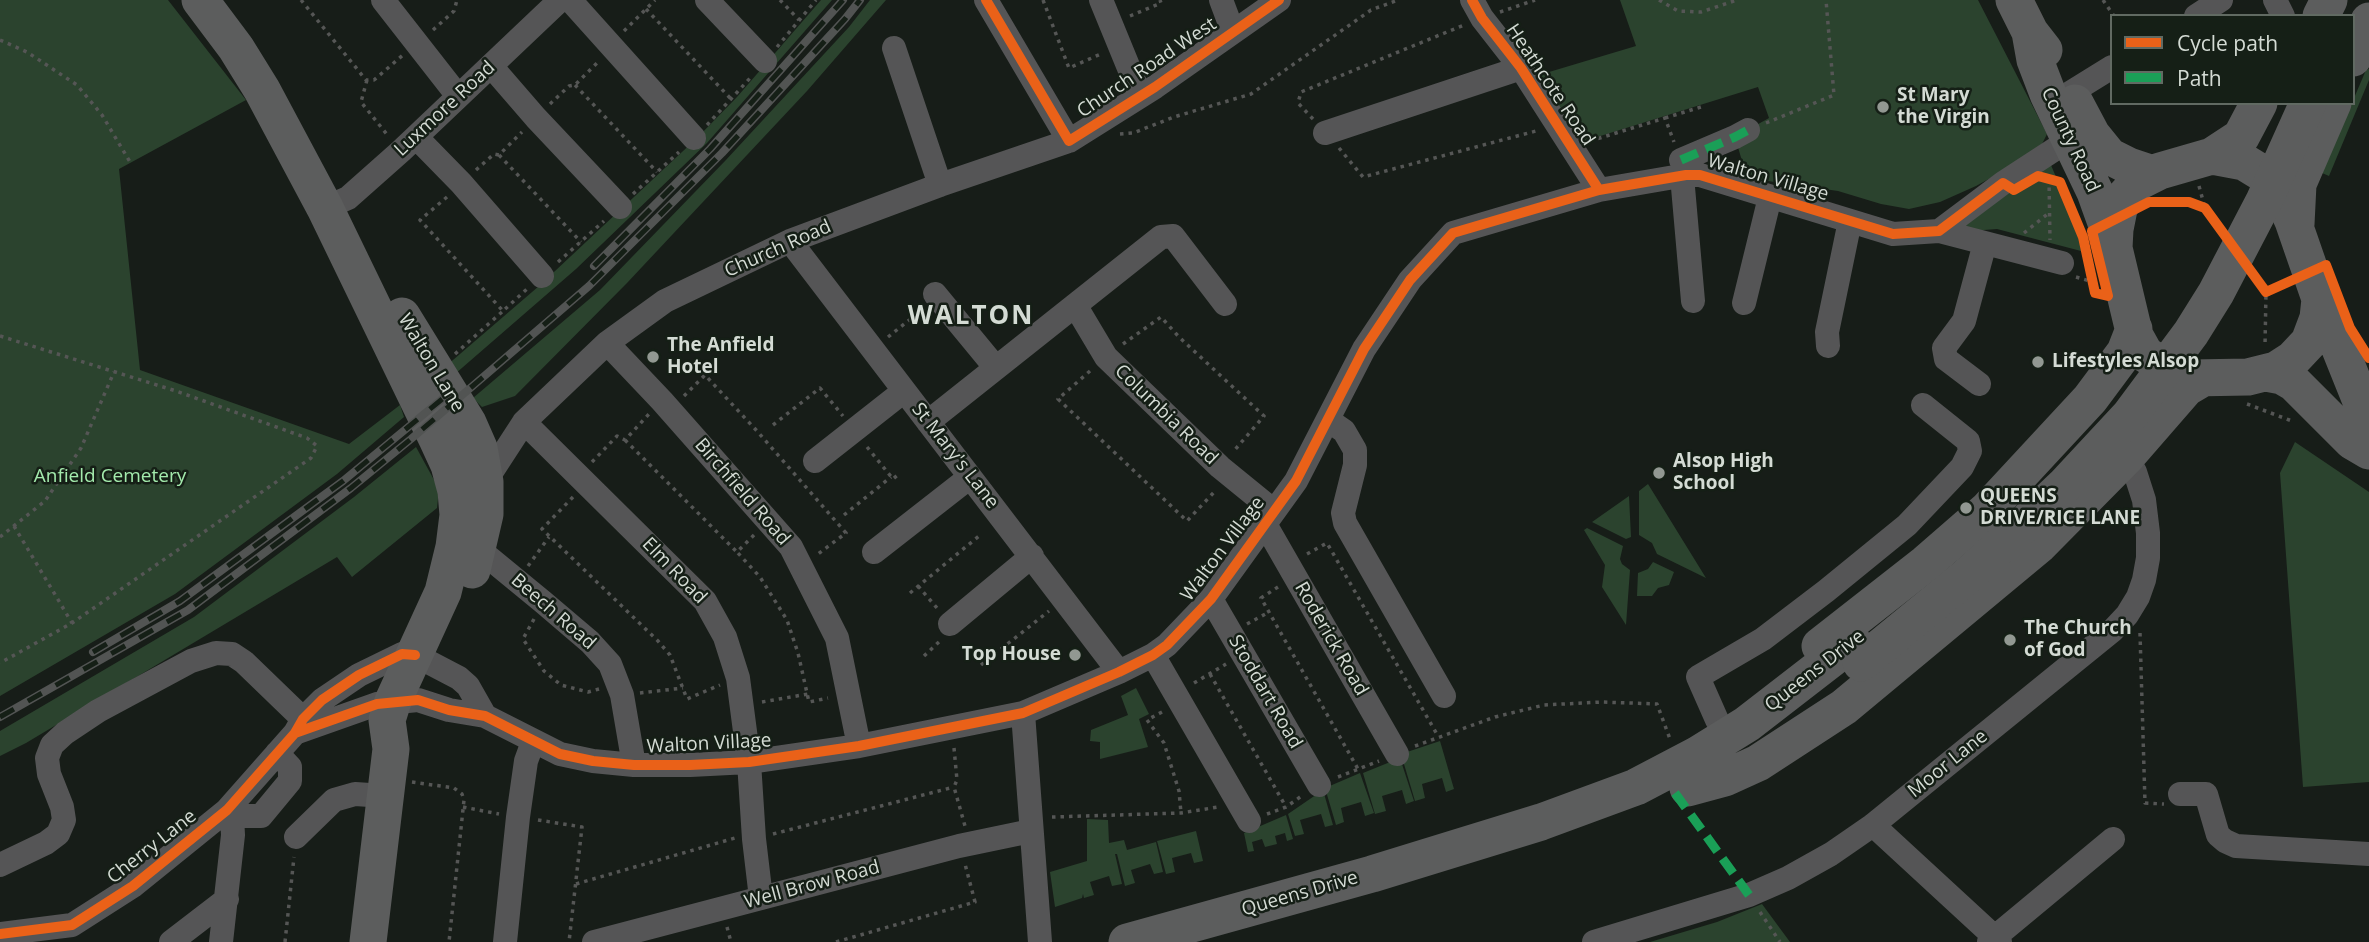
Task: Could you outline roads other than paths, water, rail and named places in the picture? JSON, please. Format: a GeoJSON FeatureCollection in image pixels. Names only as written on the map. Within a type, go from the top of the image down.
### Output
{"type":"FeatureCollection","features":[{"type":"Feature","properties":{"kind":"highway","name":"Walton Lane"},"geometry":{"type":"LineString","coordinates":[[200,0],[236,48],[334,204],[468,423],[479,448],[485,482],[485,514],[477,552],[455,625],[425,660]]}},
{"type":"Feature","properties":{"kind":"highway","name":"Walton Lane"},"geometry":{"type":"LineString","coordinates":[[222,0],[248,33],[275,76],[449,465],[456,491],[456,537],[425,660],[406,701],[387,720],[394,775],[368,942]]}},
{"type":"Feature","properties":{"kind":"highway","name":"County Road"},"geometry":{"type":"LineString","coordinates":[[2014,0],[2030,32],[2050,58],[2092,135],[2109,156],[2153,174]]}},
{"type":"Feature","properties":{"kind":"highway"},"geometry":{"type":"LineString","coordinates":[[2353,0],[2360,34]]}},
{"type":"Feature","properties":{"kind":"highway","name":"County Road"},"geometry":{"type":"LineString","coordinates":[[2030,32],[2039,71],[2069,141],[2095,192],[2115,248]]}},
{"type":"Feature","properties":{"kind":"highway"},"geometry":{"type":"LineString","coordinates":[[2205,168],[2241,137],[2258,105]]}},
{"type":"Feature","properties":{"kind":"highway","name":"Queens Drive"},"geometry":{"type":"LineString","coordinates":[[1210,942],[1554,839],[1688,788],[1800,709],[1916,592],[2017,501],[2065,453],[2134,374],[2217,248],[2283,105]]}},
{"type":"Feature","properties":{"kind":"highway","name":"Queens Drive"},"geometry":{"type":"LineString","coordinates":[[1127,942],[1371,874],[1575,810],[1636,787],[1697,755],[1747,724],[1968,576],[2064,486],[2130,415],[2191,333],[2216,293],[2264,201],[2307,105]]}},
{"type":"Feature","properties":{"kind":"highway"},"geometry":{"type":"LineString","coordinates":[[2296,228],[2276,181],[2244,162],[2205,168],[2185,163],[2138,182],[2126,195],[2119,209],[2115,248],[2135,336],[2145,354],[2178,375],[2203,378],[2248,377],[2265,359],[2293,359],[2309,342],[2318,318],[2305,290],[2296,228],[2298,184],[2332,105]]}},
{"type":"Feature","properties":{"kind":"highway"},"geometry":{"type":"LineString","coordinates":[[2305,290],[2369,421]]}},
{"type":"Feature","properties":{"kind":"highway"},"geometry":{"type":"LineString","coordinates":[[1575,810],[1750,699],[1926,563],[1987,510],[2090,400],[2125,352],[2134,329]]}},
{"type":"Feature","properties":{"kind":"highway"},"geometry":{"type":"LineString","coordinates":[[2265,359],[2282,376],[2294,383],[2352,441],[2369,451]]}},
{"type":"Feature","properties":{"kind":"highway"},"geometry":{"type":"LineString","coordinates":[[1688,788],[1725,778],[1758,763],[1844,706],[2039,545],[2126,457],[2186,388],[2203,378]]}},
{"type":"Feature","properties":{"kind":"highway"},"geometry":{"type":"LineString","coordinates":[[2090,400],[2102,429],[2126,457]]}},
{"type":"Feature","properties":{"kind":"street"},"geometry":{"type":"LineString","coordinates":[[383,0],[458,96]]}},
{"type":"Feature","properties":{"kind":"street"},"geometry":{"type":"LineString","coordinates":[[570,0],[694,138]]}},
{"type":"Feature","properties":{"kind":"street"},"geometry":{"type":"LineString","coordinates":[[707,0],[765,61]]}},
{"type":"Feature","properties":{"kind":"street"},"geometry":{"type":"LineString","coordinates":[[986,0],[1069,141]]}},
{"type":"Feature","properties":{"kind":"street"},"geometry":{"type":"LineString","coordinates":[[1101,0],[1140,95]]}},
{"type":"Feature","properties":{"kind":"street"},"geometry":{"type":"LineString","coordinates":[[1221,0],[1233,32]]}},
{"type":"Feature","properties":{"kind":"street","name":"Church Road West"},"geometry":{"type":"LineString","coordinates":[[1069,141],[1155,87],[1279,0]]}},
{"type":"Feature","properties":{"kind":"street"},"geometry":{"type":"LineString","coordinates":[[2199,14],[2221,0]]}},
{"type":"Feature","properties":{"kind":"street","name":"Luxmore Road"},"geometry":{"type":"LineString","coordinates":[[334,204],[348,198],[409,144],[491,66],[548,4]]}},
{"type":"Feature","properties":{"kind":"street","name":"Heathcote Road"},"geometry":{"type":"LineString","coordinates":[[1477,9],[1521,68],[1599,190]]}},
{"type":"Feature","properties":{"kind":"street"},"geometry":{"type":"LineString","coordinates":[[894,48],[940,185]]}},
{"type":"Feature","properties":{"kind":"street"},"geometry":{"type":"LineString","coordinates":[[491,66],[620,207]]}},
{"type":"Feature","properties":{"kind":"street"},"geometry":{"type":"LineString","coordinates":[[1325,133],[1521,68]]}},
{"type":"Feature","properties":{"kind":"street"},"geometry":{"type":"LineString","coordinates":[[2070,93],[2110,68]]}},
{"type":"Feature","properties":{"kind":"street"},"geometry":{"type":"LineString","coordinates":[[1693,301],[1681,168],[1748,130]]}},
{"type":"Feature","properties":{"kind":"street","name":"Church Road"},"geometry":{"type":"LineString","coordinates":[[485,482],[524,422],[607,343],[665,301],[790,241],[940,185],[1069,141]]}},
{"type":"Feature","properties":{"kind":"street"},"geometry":{"type":"LineString","coordinates":[[1939,231],[2003,183],[2069,141]]}},
{"type":"Feature","properties":{"kind":"street"},"geometry":{"type":"LineString","coordinates":[[409,144],[461,183],[542,276]]}},
{"type":"Feature","properties":{"kind":"street","name":"Walton Village"},"geometry":{"type":"LineString","coordinates":[[406,701],[485,716],[561,754],[593,761],[634,765],[749,762],[859,747],[1023,713],[1153,655],[1167,645],[1211,599],[1296,481],[1364,349],[1410,280],[1453,233],[1681,168],[1893,234],[1939,231]]}},
{"type":"Feature","properties":{"kind":"street"},"geometry":{"type":"LineString","coordinates":[[1744,303],[1770,197]]}},
{"type":"Feature","properties":{"kind":"street"},"geometry":{"type":"LineString","coordinates":[[1828,346],[1827,332],[1850,221]]}},
{"type":"Feature","properties":{"kind":"street"},"geometry":{"type":"LineString","coordinates":[[1939,231],[2063,267]]}},
{"type":"Feature","properties":{"kind":"street"},"geometry":{"type":"LineString","coordinates":[[928,422],[1161,237],[1173,236],[1226,304]]}},
{"type":"Feature","properties":{"kind":"street","name":"St Mary's Lane"},"geometry":{"type":"LineString","coordinates":[[790,241],[1119,672]]}},
{"type":"Feature","properties":{"kind":"street"},"geometry":{"type":"LineString","coordinates":[[1979,384],[1946,359],[1944,348],[1964,321],[1995,246]]}},
{"type":"Feature","properties":{"kind":"street"},"geometry":{"type":"LineString","coordinates":[[934,298],[996,368]]}},
{"type":"Feature","properties":{"kind":"street","name":"Columbia Road"},"geometry":{"type":"LineString","coordinates":[[1075,305],[1106,357],[1269,517]]}},
{"type":"Feature","properties":{"kind":"street","name":"Birchfield Road"},"geometry":{"type":"LineString","coordinates":[[607,343],[666,405],[791,547],[837,638],[859,747]]}},
{"type":"Feature","properties":{"kind":"street"},"geometry":{"type":"LineString","coordinates":[[815,461],[904,391]]}},
{"type":"Feature","properties":{"kind":"street"},"geometry":{"type":"LineString","coordinates":[[1717,720],[1698,677],[1763,639],[1826,591],[1907,525],[1962,467],[1970,451],[1968,441],[1923,405]]}},
{"type":"Feature","properties":{"kind":"street"},"geometry":{"type":"LineString","coordinates":[[1328,420],[1344,431],[1355,450],[1355,465],[1344,505],[1345,523],[1444,696]]}},
{"type":"Feature","properties":{"kind":"street","name":"Church Road"},"geometry":{"type":"LineString","coordinates":[[468,423],[486,431],[502,430],[524,422]]}},
{"type":"Feature","properties":{"kind":"street","name":"Elm Road"},"geometry":{"type":"LineString","coordinates":[[524,422],[705,601],[725,637],[738,678],[749,762],[761,898]]}},
{"type":"Feature","properties":{"kind":"street","name":"Moor Lane"},"geometry":{"type":"LineString","coordinates":[[1594,942],[1749,895],[1820,860],[1873,825],[2112,631],[2127,615],[2138,597],[2148,558],[2147,525],[2140,486],[2126,457]]}},
{"type":"Feature","properties":{"kind":"street"},"geometry":{"type":"LineString","coordinates":[[874,552],[970,477]]}},
{"type":"Feature","properties":{"kind":"street","name":"Roderick Road"},"geometry":{"type":"LineString","coordinates":[[1269,517],[1292,570],[1396,754]]}},
{"type":"Feature","properties":{"kind":"street","name":"Beech Road"},"geometry":{"type":"LineString","coordinates":[[477,552],[487,556],[543,602],[590,642],[610,664],[620,690],[634,765]]}},
{"type":"Feature","properties":{"kind":"street"},"geometry":{"type":"LineString","coordinates":[[950,624],[1032,556]]}},
{"type":"Feature","properties":{"kind":"street","name":"Stoddart Road"},"geometry":{"type":"LineString","coordinates":[[1211,599],[1319,785]]}},
{"type":"Feature","properties":{"kind":"street"},"geometry":{"type":"LineString","coordinates":[[0,865],[46,843],[58,834],[64,820],[62,807],[49,774],[47,758],[52,745],[98,711],[191,662],[216,653],[232,654],[244,662],[299,726]]}},
{"type":"Feature","properties":{"kind":"street","name":"Cherry Lane"},"geometry":{"type":"LineString","coordinates":[[13,936],[72,925],[84,931],[134,886],[231,817],[277,753],[322,700],[359,675],[402,654],[425,660]]}},
{"type":"Feature","properties":{"kind":"street"},"geometry":{"type":"LineString","coordinates":[[1153,655],[1243,812]]}},
{"type":"Feature","properties":{"kind":"street"},"geometry":{"type":"LineString","coordinates":[[425,660],[459,678],[468,686],[485,716]]}},
{"type":"Feature","properties":{"kind":"street","name":"Cherry Lane"},"geometry":{"type":"LineString","coordinates":[[299,726],[406,701]]}},
{"type":"Feature","properties":{"kind":"street"},"geometry":{"type":"LineString","coordinates":[[1023,713],[1040,942]]}},
{"type":"Feature","properties":{"kind":"street"},"geometry":{"type":"LineString","coordinates":[[506,942],[517,817],[526,761],[533,742]]}},
{"type":"Feature","properties":{"kind":"street"},"geometry":{"type":"LineString","coordinates":[[221,942],[227,899],[231,817],[286,832],[334,800],[355,794],[394,775]]}},
{"type":"Feature","properties":{"kind":"street"},"geometry":{"type":"LineString","coordinates":[[2180,794],[2206,794],[2218,835],[2236,846],[2369,854]]}},
{"type":"Feature","properties":{"kind":"street","name":"Well Brow Road"},"geometry":{"type":"LineString","coordinates":[[594,942],[965,844],[1030,824]]}},
{"type":"Feature","properties":{"kind":"street"},"geometry":{"type":"LineString","coordinates":[[1873,825],[1994,940],[2113,839]]}},
{"type":"Feature","properties":{"kind":"street"},"geometry":{"type":"LineString","coordinates":[[171,942],[227,899]]}},
{"type":"Feature","properties":{"kind":"railway"},"geometry":{"type":"LineString","coordinates":[[594,266],[710,149],[843,0]]}},
{"type":"Feature","properties":{"kind":"railway"},"geometry":{"type":"LineString","coordinates":[[0,717],[188,610],[351,488],[411,439],[589,286],[722,153],[860,0]]}},
{"type":"Feature","properties":{"kind":"railway"},"geometry":{"type":"LineString","coordinates":[[93,652],[180,601],[343,481],[447,395]]}},
{"type":"Feature","properties":{"kind":"place","name":"St Mary the Virgin"},"geometry":{"type":"Point","coordinates":[1883,107]}},
{"type":"Feature","properties":{"kind":"place","name":"The Anfield Hotel"},"geometry":{"type":"Point","coordinates":[653,357]}},
{"type":"Feature","properties":{"kind":"place","name":"Lifestyles Alsop"},"geometry":{"type":"Point","coordinates":[2038,362]}},
{"type":"Feature","properties":{"kind":"place","name":"Alsop High School"},"geometry":{"type":"Point","coordinates":[1659,473]}},
{"type":"Feature","properties":{"kind":"place","name":"QUEENS DRIVE/RICE LANE"},"geometry":{"type":"Point","coordinates":[1966,508]}},
{"type":"Feature","properties":{"kind":"place","name":"The Church of God"},"geometry":{"type":"Point","coordinates":[2010,640]}},
{"type":"Feature","properties":{"kind":"place","name":"Top House"},"geometry":{"type":"Point","coordinates":[1075,655]}},
{"type":"Feature","properties":{"kind":"district","name":"WALTON"},"geometry":{"type":"Point","coordinates":[971,317]}},
{"type":"Feature","properties":{"kind":"park label","name":"Anfield Cemetery"},"geometry":{"type":"Point","coordinates":[110,477]}}]}
